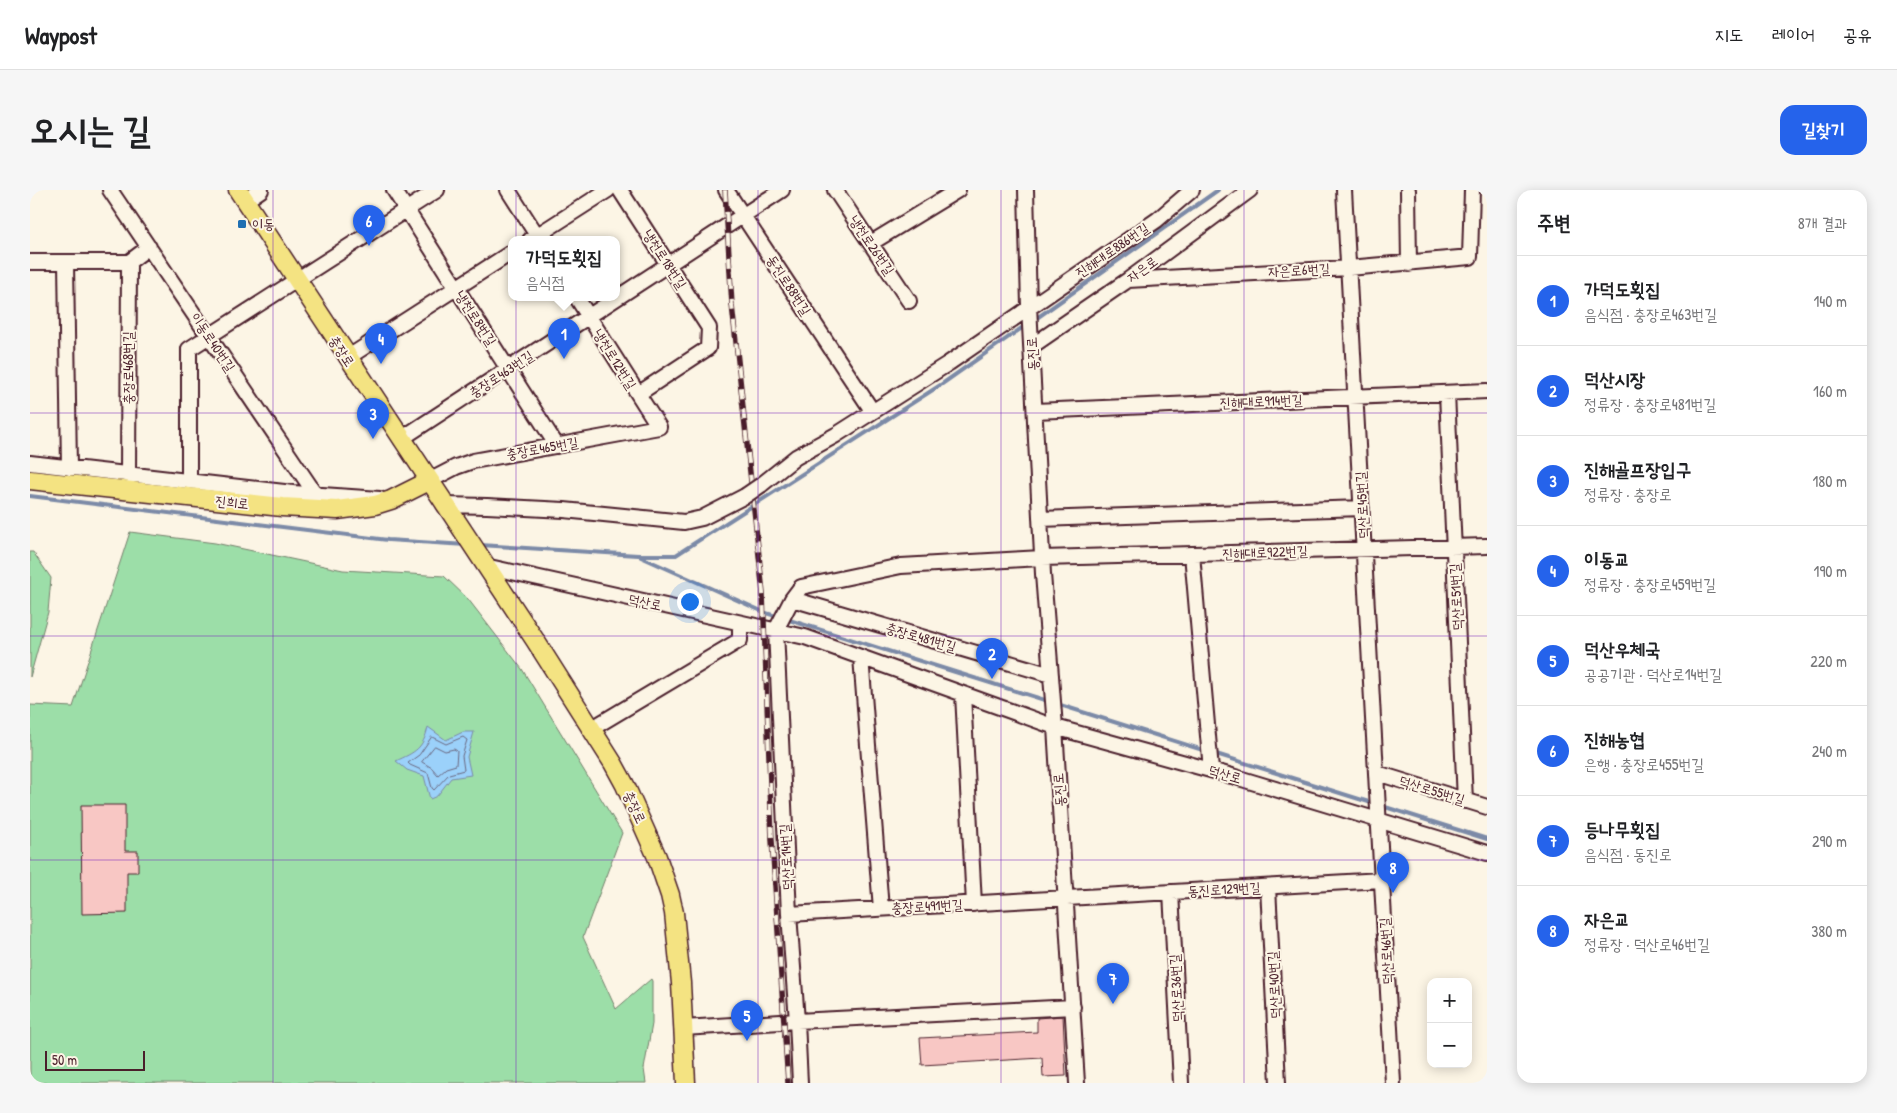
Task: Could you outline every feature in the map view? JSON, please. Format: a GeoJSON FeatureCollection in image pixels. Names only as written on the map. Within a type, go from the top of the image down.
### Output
{"type":"FeatureCollection","features":[{"type":"Feature","properties":{"kind":"main road","name":"충장로"},"geometry":{"type":"LineString","coordinates":[[241,195],[614,763],[639,814],[670,895],[679,947],[686,1083]]}},
{"type":"Feature","properties":{"kind":"main road","name":"진희로"},"geometry":{"type":"LineString","coordinates":[[30,480],[291,508],[337,510],[357,508],[391,500],[429,481]]}},
{"type":"Feature","properties":{"kind":"street","name":"이동로40번길"},"geometry":{"type":"LineString","coordinates":[[110,190],[316,495]]}},
{"type":"Feature","properties":{"kind":"street"},"geometry":{"type":"LineString","coordinates":[[241,195],[261,190]]}},
{"type":"Feature","properties":{"kind":"street","name":"냉천로8번길"},"geometry":{"type":"LineString","coordinates":[[394,190],[558,446]]}},
{"type":"Feature","properties":{"kind":"street"},"geometry":{"type":"LineString","coordinates":[[189,481],[190,350],[437,190]]}},
{"type":"Feature","properties":{"kind":"street"},"geometry":{"type":"LineString","coordinates":[[508,190],[534,236]]}},
{"type":"Feature","properties":{"kind":"street"},"geometry":{"type":"LineString","coordinates":[[540,236],[608,190]]}},
{"type":"Feature","properties":{"kind":"street","name":"냉천로18번길"},"geometry":{"type":"LineString","coordinates":[[620,190],[709,328]]}},
{"type":"Feature","properties":{"kind":"street","name":"동진로88번길"},"geometry":{"type":"LineString","coordinates":[[726,190],[869,406]]}},
{"type":"Feature","properties":{"kind":"street"},"geometry":{"type":"LineString","coordinates":[[743,216],[782,190]]}},
{"type":"Feature","properties":{"kind":"street","name":"냉천로26번길"},"geometry":{"type":"LineString","coordinates":[[835,190],[909,300]]}},
{"type":"Feature","properties":{"kind":"street"},"geometry":{"type":"LineString","coordinates":[[871,243],[958,190]]}},
{"type":"Feature","properties":{"kind":"street","name":"동진로"},"geometry":{"type":"LineString","coordinates":[[1026,190],[1042,558],[1078,1083]]}},
{"type":"Feature","properties":{"kind":"street","name":"진해대로886번길"},"geometry":{"type":"LineString","coordinates":[[446,508],[486,506],[564,510],[684,522],[702,518],[745,496],[796,457],[883,407],[949,363],[1157,220],[1192,190]]}},
{"type":"Feature","properties":{"kind":"street","name":"자은로"},"geometry":{"type":"LineString","coordinates":[[1032,346],[1128,280],[1250,190]]}},
{"type":"Feature","properties":{"kind":"street","name":"덕산로45번길"},"geometry":{"type":"LineString","coordinates":[[1344,190],[1379,819]]}},
{"type":"Feature","properties":{"kind":"street"},"geometry":{"type":"LineString","coordinates":[[1408,190],[1409,264]]}},
{"type":"Feature","properties":{"kind":"street","name":"자은로6번길"},"geometry":{"type":"LineString","coordinates":[[1128,280],[1409,264],[1470,257],[1472,190]]}},
{"type":"Feature","properties":{"kind":"street","name":"충장로463번길"},"geometry":{"type":"LineString","coordinates":[[620,297],[743,216]]}},
{"type":"Feature","properties":{"kind":"street"},"geometry":{"type":"LineString","coordinates":[[30,262],[129,262],[148,247]]}},
{"type":"Feature","properties":{"kind":"street"},"geometry":{"type":"LineString","coordinates":[[347,358],[508,254]]}},
{"type":"Feature","properties":{"kind":"street"},"geometry":{"type":"LineString","coordinates":[[66,262],[69,468]]}},
{"type":"Feature","properties":{"kind":"street","name":"충장로468번길"},"geometry":{"type":"LineString","coordinates":[[128,475],[129,262]]}},
{"type":"Feature","properties":{"kind":"street","name":"냉천로12번길"},"geometry":{"type":"LineString","coordinates":[[579,301],[659,427]]}},
{"type":"Feature","properties":{"kind":"street","name":"충장로463번길"},"geometry":{"type":"LineString","coordinates":[[401,439],[613,301]]}},
{"type":"Feature","properties":{"kind":"street","name":"냉천로12번길"},"geometry":{"type":"LineString","coordinates":[[638,394],[708,348],[709,328]]}},
{"type":"Feature","properties":{"kind":"street","name":"진해대로914번길"},"geometry":{"type":"LineString","coordinates":[[1035,411],[1487,391]]}},
{"type":"Feature","properties":{"kind":"street","name":"덕산로51번길"},"geometry":{"type":"LineString","coordinates":[[1447,393],[1465,801]]}},
{"type":"Feature","properties":{"kind":"street","name":"충장로465번길"},"geometry":{"type":"LineString","coordinates":[[429,481],[456,467],[473,461],[659,427]]}},
{"type":"Feature","properties":{"kind":"street"},"geometry":{"type":"LineString","coordinates":[[30,463],[316,495],[391,500]]}},
{"type":"Feature","properties":{"kind":"street"},"geometry":{"type":"LineString","coordinates":[[1040,519],[1362,508]]}},
{"type":"Feature","properties":{"kind":"street","name":"진해대로922번길"},"geometry":{"type":"LineString","coordinates":[[1042,558],[1487,546]]}},
{"type":"Feature","properties":{"kind":"street"},"geometry":{"type":"LineString","coordinates":[[1192,554],[1211,770]]}},
{"type":"Feature","properties":{"kind":"street"},"geometry":{"type":"LineString","coordinates":[[776,630],[792,599],[801,587],[901,566],[1042,558]]}},
{"type":"Feature","properties":{"kind":"street","name":"덕산로"},"geometry":{"type":"LineString","coordinates":[[485,566],[805,637],[1055,727],[1211,770],[1487,853]]}},
{"type":"Feature","properties":{"kind":"street","name":"충장로481번길"},"geometry":{"type":"LineString","coordinates":[[792,599],[1051,675]]}},
{"type":"Feature","properties":{"kind":"street"},"geometry":{"type":"LineString","coordinates":[[592,729],[740,640],[740,623]]}},
{"type":"Feature","properties":{"kind":"street","name":"덕산로14번길"},"geometry":{"type":"LineString","coordinates":[[776,630],[789,914],[800,1083]]}},
{"type":"Feature","properties":{"kind":"street"},"geometry":{"type":"LineString","coordinates":[[861,657],[881,909]]}},
{"type":"Feature","properties":{"kind":"street"},"geometry":{"type":"LineString","coordinates":[[963,694],[974,904]]}},
{"type":"Feature","properties":{"kind":"street","name":"덕산로55번길"},"geometry":{"type":"LineString","coordinates":[[1377,773],[1487,808]]}},
{"type":"Feature","properties":{"kind":"street","name":"덕산로46번길"},"geometry":{"type":"LineString","coordinates":[[1379,819],[1393,1083]]}},
{"type":"Feature","properties":{"kind":"street","name":"동진로129번길"},"geometry":{"type":"LineString","coordinates":[[1066,898],[1382,880]]}},
{"type":"Feature","properties":{"kind":"street","name":"덕산로40번길"},"geometry":{"type":"LineString","coordinates":[[1268,887],[1278,1083]]}},
{"type":"Feature","properties":{"kind":"street","name":"덕산로36번길"},"geometry":{"type":"LineString","coordinates":[[1172,892],[1181,1083]]}},
{"type":"Feature","properties":{"kind":"street","name":"충장로491번길"},"geometry":{"type":"LineString","coordinates":[[789,914],[1066,898]]}},
{"type":"Feature","properties":{"kind":"street"},"geometry":{"type":"LineString","coordinates":[[683,1028],[1073,1007]]}},
{"type":"Feature","properties":{"kind":"green space"},"geometry":{"type":"Polygon","coordinates":[[[130,532],[215,543],[343,570],[444,576],[468,599],[522,669],[622,833],[583,937],[616,1009],[651,979],[652,981],[652,1024],[644,1069],[646,1083],[30,1083],[30,705],[73,707],[130,532]]]}},
{"type":"Feature","properties":{"kind":"green space"},"geometry":{"type":"Polygon","coordinates":[[[30,552],[33,552],[51,578],[48,612],[30,677],[30,552]]]}},
{"type":"Feature","properties":{"kind":"water"},"geometry":{"type":"Polygon","coordinates":[[[428,727],[446,740],[463,732],[474,732],[467,757],[471,775],[451,778],[437,796],[430,799],[424,776],[407,770],[396,761],[421,745],[428,727]]]}},
{"type":"Feature","properties":{"kind":"building"},"geometry":{"type":"Polygon","coordinates":[[[81,805],[125,805],[125,851],[138,851],[138,872],[127,872],[127,913],[82,914],[81,805]]]}},
{"type":"Feature","properties":{"kind":"building"},"geometry":{"type":"Polygon","coordinates":[[[1063,1016],[1066,1076],[1043,1077],[1042,1058],[922,1065],[920,1038],[1037,1032],[1037,1018],[1063,1016]]]}},
{"type":"Feature","properties":{"kind":"waterway"},"geometry":{"type":"LineString","coordinates":[[1034,320],[1218,190]]}},
{"type":"Feature","properties":{"kind":"waterway"},"geometry":{"type":"LineString","coordinates":[[480,545],[638,555],[676,555],[942,384],[1026,325]]}},
{"type":"Feature","properties":{"kind":"waterway"},"geometry":{"type":"LineString","coordinates":[[30,496],[388,540],[466,545]]}},
{"type":"Feature","properties":{"kind":"waterway"},"geometry":{"type":"LineString","coordinates":[[641,557],[766,613],[779,617]]}},
{"type":"Feature","properties":{"kind":"waterway"},"geometry":{"type":"LineString","coordinates":[[786,619],[1051,702]]}},
{"type":"Feature","properties":{"kind":"waterway"},"geometry":{"type":"LineString","coordinates":[[1057,704],[1206,751]]}},
{"type":"Feature","properties":{"kind":"waterway"},"geometry":{"type":"LineString","coordinates":[[1213,753],[1375,804]]}},
{"type":"Feature","properties":{"kind":"waterway"},"geometry":{"type":"LineString","coordinates":[[1382,806],[1487,839]]}},
{"type":"Feature","properties":{"kind":"railway"},"geometry":{"type":"LineString","coordinates":[[725,190],[732,305],[763,593],[772,840],[788,1083]]}},
{"type":"Feature","properties":{"kind":"place","name":"이동"},"geometry":{"type":"Point","coordinates":[242,224]}},
{"type":"Feature","properties":{"kind":"place","name":"진해농협"},"geometry":{"type":"Point","coordinates":[369,246]}},
{"type":"Feature","properties":{"kind":"place","name":"가덕도횟집"},"geometry":{"type":"Point","coordinates":[564,359]}},
{"type":"Feature","properties":{"kind":"place","name":"이동교"},"geometry":{"type":"Point","coordinates":[381,364]}},
{"type":"Feature","properties":{"kind":"place","name":"진해골프장입구"},"geometry":{"type":"Point","coordinates":[373,439]}},
{"type":"Feature","properties":{"kind":"place","name":"덕산시장"},"geometry":{"type":"Point","coordinates":[992,679]}},
{"type":"Feature","properties":{"kind":"place","name":"자은교"},"geometry":{"type":"Point","coordinates":[1393,893]}},
{"type":"Feature","properties":{"kind":"place","name":"등나무횟집"},"geometry":{"type":"Point","coordinates":[1113,1004]}},
{"type":"Feature","properties":{"kind":"place","name":"덕산우체국"},"geometry":{"type":"Point","coordinates":[747,1041]}}]}
